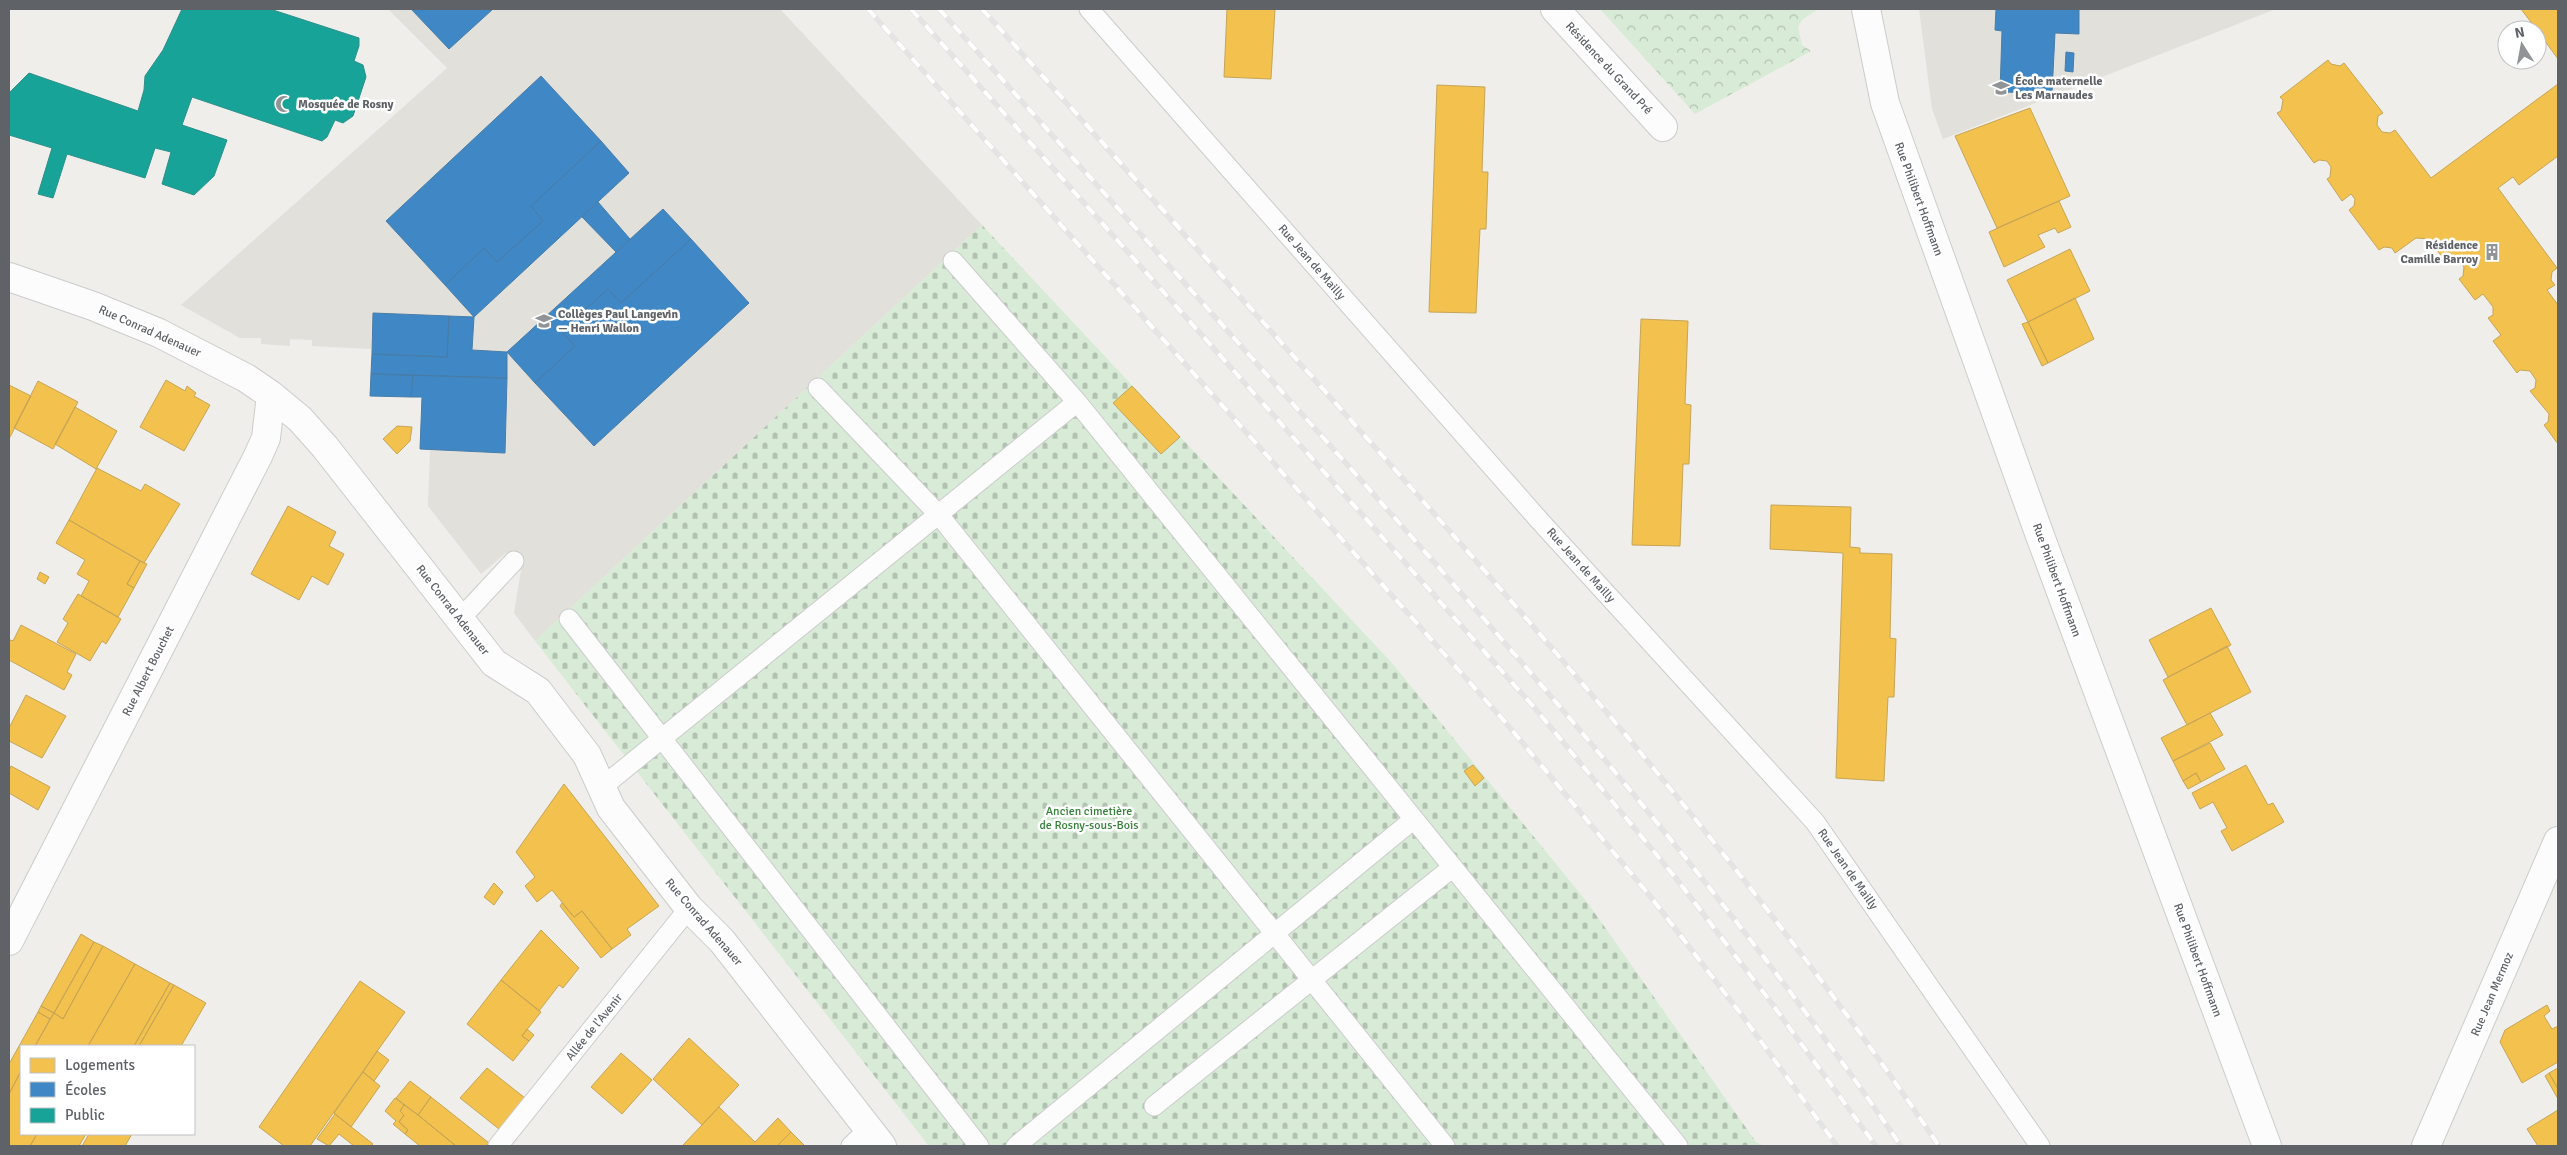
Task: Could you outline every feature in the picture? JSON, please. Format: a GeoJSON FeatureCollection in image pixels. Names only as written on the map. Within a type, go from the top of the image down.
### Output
{"type":"FeatureCollection","features":[{"type":"Feature","properties":{"kind":"street","name":"Résidence du Grand Pré"},"geometry":{"type":"LineString","coordinates":[[1555,9],[1663,126]]}},
{"type":"Feature","properties":{"kind":"street","name":"Rue Philibert Hoffmann"},"geometry":{"type":"LineString","coordinates":[[1866,9],[1884,103],[2042,542],[2267,1146]]}},
{"type":"Feature","properties":{"kind":"street","name":"Rue Conrad Adenauer"},"geometry":{"type":"LineString","coordinates":[[9,277],[93,306],[160,333],[246,378],[272,395],[300,418],[325,447],[494,663],[538,691],[587,755],[611,808],[689,908],[722,941],[867,1140]]}},
{"type":"Feature","properties":{"kind":"street","name":"Rue Albert Bouchet"},"geometry":{"type":"LineString","coordinates":[[9,942],[258,456],[266,438],[272,395]]}},
{"type":"Feature","properties":{"kind":"street","name":"Rue Jean Mermoz"},"geometry":{"type":"LineString","coordinates":[[2426,1146],[2558,841]]}},
{"type":"Feature","properties":{"kind":"lane","name":"Rue Jean de Mailly"},"geometry":{"type":"LineString","coordinates":[[1090,9],[1533,512],[1815,822],[2040,1146]]}},
{"type":"Feature","properties":{"kind":"lane"},"geometry":{"type":"LineString","coordinates":[[953,261],[1077,402],[1678,1146]]}},
{"type":"Feature","properties":{"kind":"lane"},"geometry":{"type":"LineString","coordinates":[[818,388],[939,515],[1445,1146]]}},
{"type":"Feature","properties":{"kind":"lane"},"geometry":{"type":"LineString","coordinates":[[602,788],[1077,402]]}},
{"type":"Feature","properties":{"kind":"lane"},"geometry":{"type":"LineString","coordinates":[[460,619],[514,562]]}},
{"type":"Feature","properties":{"kind":"lane"},"geometry":{"type":"LineString","coordinates":[[569,619],[979,1146]]}},
{"type":"Feature","properties":{"kind":"lane"},"geometry":{"type":"LineString","coordinates":[[1016,1146],[1414,819]]}},
{"type":"Feature","properties":{"kind":"lane"},"geometry":{"type":"LineString","coordinates":[[1154,1106],[1452,867]]}},
{"type":"Feature","properties":{"kind":"lane","name":"Allée de l'Avenir"},"geometry":{"type":"LineString","coordinates":[[498,1146],[689,908]]}},
{"type":"Feature","properties":{"kind":"shaded area","name":"Collèges Paul Langevin — Henri Wallon"},"geometry":{"type":"Polygon","coordinates":[[[388,9],[780,9],[982,225],[535,641],[514,613],[521,570],[506,553],[481,574],[428,506],[430,450],[420,449],[422,397],[370,396],[371,349],[312,346],[312,340],[290,339],[290,346],[261,344],[261,338],[240,338],[181,305],[447,68],[388,9]]]}},
{"type":"Feature","properties":{"kind":"shaded area","name":"École maternelle Les Marnaudes"},"geometry":{"type":"Polygon","coordinates":[[[1919,9],[2276,9],[1943,139],[1932,109],[1919,9]]]}},
{"type":"Feature","properties":{"kind":"green space"},"geometry":{"type":"Polygon","coordinates":[[[1600,9],[1818,9],[1802,20],[1798,27],[1802,45],[1811,51],[1695,114],[1600,9]]]}},
{"type":"Feature","properties":{"kind":"green space","name":"Ancien cimetière de Rosny-sous-Bois"},"geometry":{"type":"Polygon","coordinates":[[[982,225],[1392,663],[1587,902],[1756,1142],[1764,1146],[929,1146],[535,641],[982,225]]]}},
{"type":"Feature","properties":{"kind":"building: Logements"},"geometry":{"type":"Polygon","coordinates":[[[1227,9],[1275,9],[1271,79],[1224,77],[1227,9]]]}},
{"type":"Feature","properties":{"kind":"building: Logements"},"geometry":{"type":"Polygon","coordinates":[[[2521,9],[2558,9],[2558,59],[2547,44],[2547,20],[2529,20],[2521,9]]]}},
{"type":"Feature","properties":{"kind":"building: Logements","name":"Résidence Camille Barroy"},"geometry":{"type":"Polygon","coordinates":[[[2328,60],[2331,64],[2340,66],[2344,63],[2383,113],[2378,116],[2377,125],[2382,132],[2390,133],[2395,130],[2431,178],[2558,84],[2558,156],[2519,185],[2513,177],[2498,188],[2557,268],[2552,272],[2551,280],[2555,285],[2547,290],[2558,305],[2558,444],[2544,425],[2548,422],[2549,414],[2530,391],[2535,388],[2536,380],[2530,371],[2520,370],[2517,373],[2493,341],[2501,335],[2488,318],[2493,315],[2493,307],[2483,294],[2475,300],[2459,279],[2463,276],[2464,267],[2457,259],[2449,258],[2445,261],[2429,239],[2416,238],[2395,253],[2392,248],[2384,247],[2379,250],[2349,210],[2354,206],[2355,199],[2351,194],[2342,201],[2327,179],[2330,177],[2331,167],[2327,161],[2319,160],[2314,163],[2277,113],[2281,111],[2283,100],[2280,97],[2328,60]]]}},
{"type":"Feature","properties":{"kind":"building: Logements"},"geometry":{"type":"Polygon","coordinates":[[[1437,85],[1485,87],[1482,172],[1488,172],[1486,229],[1480,229],[1476,313],[1429,312],[1437,85]]]}},
{"type":"Feature","properties":{"kind":"building: Logements"},"geometry":{"type":"Polygon","coordinates":[[[2030,108],[2070,196],[1997,228],[1955,136],[2030,108]]]}},
{"type":"Feature","properties":{"kind":"building: Logements"},"geometry":{"type":"Polygon","coordinates":[[[2059,201],[2071,227],[2058,233],[2055,228],[2038,235],[2045,247],[2004,267],[1989,232],[2059,201]]]}},
{"type":"Feature","properties":{"kind":"building: Logements"},"geometry":{"type":"Polygon","coordinates":[[[2070,249],[2090,291],[2028,322],[2007,280],[2070,249]]]}},
{"type":"Feature","properties":{"kind":"building: Logements"},"geometry":{"type":"Polygon","coordinates":[[[2075,298],[2094,339],[2048,363],[2028,322],[2075,298]]]}},
{"type":"Feature","properties":{"kind":"building: Logements"},"geometry":{"type":"Polygon","coordinates":[[[1641,319],[1688,321],[1685,404],[1691,405],[1689,464],[1683,464],[1680,546],[1632,545],[1641,319]]]}},
{"type":"Feature","properties":{"kind":"building: Logements"},"geometry":{"type":"Polygon","coordinates":[[[2028,322],[2048,363],[2042,366],[2022,324],[2028,322]]]}},
{"type":"Feature","properties":{"kind":"building: Logements"},"geometry":{"type":"Polygon","coordinates":[[[166,380],[185,391],[187,386],[196,393],[194,396],[210,405],[184,451],[140,427],[166,380]]]}},
{"type":"Feature","properties":{"kind":"building: Logements"},"geometry":{"type":"Polygon","coordinates":[[[38,381],[78,402],[53,449],[14,428],[38,381]]]}},
{"type":"Feature","properties":{"kind":"building: Logements"},"geometry":{"type":"Polygon","coordinates":[[[9,385],[31,396],[9,439],[9,385]]]}},
{"type":"Feature","properties":{"kind":"building: Logements"},"geometry":{"type":"Polygon","coordinates":[[[1132,386],[1180,437],[1161,454],[1113,403],[1132,386]]]}},
{"type":"Feature","properties":{"kind":"building: Logements"},"geometry":{"type":"Polygon","coordinates":[[[75,407],[117,431],[96,469],[55,444],[75,407]]]}},
{"type":"Feature","properties":{"kind":"building: Logements"},"geometry":{"type":"Polygon","coordinates":[[[397,426],[412,427],[410,441],[397,454],[383,439],[397,426]]]}},
{"type":"Feature","properties":{"kind":"building: Logements"},"geometry":{"type":"Polygon","coordinates":[[[97,468],[141,491],[145,484],[180,504],[144,563],[69,520],[97,468]]]}},
{"type":"Feature","properties":{"kind":"building: Logements"},"geometry":{"type":"Polygon","coordinates":[[[1771,505],[1851,507],[1850,547],[1860,548],[1860,553],[1892,554],[1890,638],[1896,639],[1894,697],[1888,697],[1884,781],[1836,778],[1843,553],[1770,549],[1771,505]]]}},
{"type":"Feature","properties":{"kind":"building: Logements"},"geometry":{"type":"Polygon","coordinates":[[[288,506],[336,532],[329,546],[344,554],[328,585],[312,576],[299,600],[251,574],[288,506]]]}},
{"type":"Feature","properties":{"kind":"building: Logements"},"geometry":{"type":"Polygon","coordinates":[[[69,520],[140,561],[127,584],[134,588],[118,617],[81,596],[89,581],[77,574],[85,560],[56,543],[69,520]]]}},
{"type":"Feature","properties":{"kind":"building: Logements"},"geometry":{"type":"Polygon","coordinates":[[[140,561],[147,564],[134,588],[127,584],[140,561]]]}},
{"type":"Feature","properties":{"kind":"building: Logements"},"geometry":{"type":"Polygon","coordinates":[[[40,572],[49,577],[45,584],[37,579],[40,572]]]}},
{"type":"Feature","properties":{"kind":"building: Logements"},"geometry":{"type":"Polygon","coordinates":[[[78,594],[121,619],[106,644],[102,641],[90,661],[57,642],[68,623],[63,619],[78,594]]]}},
{"type":"Feature","properties":{"kind":"building: Logements"},"geometry":{"type":"Polygon","coordinates":[[[2211,608],[2231,645],[2168,677],[2149,640],[2211,608]]]}},
{"type":"Feature","properties":{"kind":"building: Logements"},"geometry":{"type":"Polygon","coordinates":[[[21,625],[76,654],[67,672],[72,675],[64,690],[9,660],[10,640],[13,641],[21,625]]]}},
{"type":"Feature","properties":{"kind":"building: Logements"},"geometry":{"type":"Polygon","coordinates":[[[2227,646],[2251,692],[2187,725],[2163,680],[2227,646]]]}},
{"type":"Feature","properties":{"kind":"building: Logements"},"geometry":{"type":"Polygon","coordinates":[[[26,695],[66,716],[42,758],[9,741],[9,728],[26,695]]]}},
{"type":"Feature","properties":{"kind":"building: Logements"},"geometry":{"type":"Polygon","coordinates":[[[2210,713],[2223,735],[2173,761],[2161,738],[2210,713]]]}},
{"type":"Feature","properties":{"kind":"building: Logements"},"geometry":{"type":"Polygon","coordinates":[[[2210,743],[2225,769],[2201,782],[2196,773],[2183,781],[2173,761],[2210,743]]]}},
{"type":"Feature","properties":{"kind":"building: Logements"},"geometry":{"type":"Polygon","coordinates":[[[1473,765],[1484,778],[1475,786],[1464,771],[1473,765]]]}},
{"type":"Feature","properties":{"kind":"building: Logements"},"geometry":{"type":"Polygon","coordinates":[[[2246,765],[2268,805],[2273,803],[2284,822],[2232,851],[2221,831],[2227,828],[2213,802],[2200,809],[2192,793],[2246,765]]]}},
{"type":"Feature","properties":{"kind":"building: Logements"},"geometry":{"type":"Polygon","coordinates":[[[11,766],[50,787],[38,810],[9,793],[9,771],[11,766]]]}},
{"type":"Feature","properties":{"kind":"building: Logements"},"geometry":{"type":"Polygon","coordinates":[[[2196,773],[2201,782],[2188,789],[2183,781],[2196,773]]]}},
{"type":"Feature","properties":{"kind":"building: Logements"},"geometry":{"type":"Polygon","coordinates":[[[564,784],[659,906],[627,929],[631,935],[612,949],[582,911],[574,917],[552,890],[537,902],[525,886],[535,877],[516,852],[564,784]]]}},
{"type":"Feature","properties":{"kind":"building: Logements"},"geometry":{"type":"Polygon","coordinates":[[[494,883],[503,892],[494,905],[484,897],[494,883]]]}},
{"type":"Feature","properties":{"kind":"building: Logements"},"geometry":{"type":"Polygon","coordinates":[[[562,903],[574,917],[582,911],[612,949],[601,958],[560,906],[562,903]]]}},
{"type":"Feature","properties":{"kind":"building: Logements"},"geometry":{"type":"Polygon","coordinates":[[[541,930],[579,968],[563,988],[559,985],[539,1011],[501,980],[541,930]]]}},
{"type":"Feature","properties":{"kind":"building: Logements"},"geometry":{"type":"Polygon","coordinates":[[[81,934],[94,942],[54,1013],[41,1006],[81,934]]]}},
{"type":"Feature","properties":{"kind":"building: Logements"},"geometry":{"type":"Polygon","coordinates":[[[94,942],[103,946],[63,1019],[54,1013],[94,942]]]}},
{"type":"Feature","properties":{"kind":"building: Logements"},"geometry":{"type":"Polygon","coordinates":[[[103,946],[135,964],[89,1045],[36,1045],[54,1013],[63,1019],[103,946]]]}},
{"type":"Feature","properties":{"kind":"building: Logements"},"geometry":{"type":"Polygon","coordinates":[[[135,964],[170,983],[135,1045],[89,1045],[135,964]]]}},
{"type":"Feature","properties":{"kind":"building: Logements"},"geometry":{"type":"Polygon","coordinates":[[[501,980],[541,1012],[522,1036],[529,1041],[513,1061],[467,1024],[501,980]]]}},
{"type":"Feature","properties":{"kind":"building: Logements"},"geometry":{"type":"Polygon","coordinates":[[[360,981],[405,1012],[310,1146],[284,1146],[259,1127],[360,981]]]}},
{"type":"Feature","properties":{"kind":"building: Logements"},"geometry":{"type":"Polygon","coordinates":[[[170,983],[174,985],[140,1045],[135,1045],[170,983]]]}},
{"type":"Feature","properties":{"kind":"building: Logements"},"geometry":{"type":"Polygon","coordinates":[[[174,985],[206,1003],[182,1045],[140,1045],[174,985]]]}},
{"type":"Feature","properties":{"kind":"building: Logements"},"geometry":{"type":"Polygon","coordinates":[[[2547,1005],[2550,1011],[2544,1016],[2552,1029],[2558,1026],[2558,1062],[2522,1083],[2500,1042],[2505,1030],[2547,1005]]]}},
{"type":"Feature","properties":{"kind":"building: Logements"},"geometry":{"type":"Polygon","coordinates":[[[41,1006],[54,1013],[50,1019],[38,1012],[41,1006]]]}},
{"type":"Feature","properties":{"kind":"building: Logements"},"geometry":{"type":"Polygon","coordinates":[[[38,1012],[50,1019],[36,1045],[20,1045],[20,1073],[9,1094],[9,1064],[38,1012]]]}},
{"type":"Feature","properties":{"kind":"building: Logements"},"geometry":{"type":"Polygon","coordinates":[[[527,1029],[534,1035],[529,1041],[522,1036],[527,1029]]]}},
{"type":"Feature","properties":{"kind":"building: Logements"},"geometry":{"type":"Polygon","coordinates":[[[689,1038],[739,1085],[702,1125],[653,1079],[689,1038]]]}},
{"type":"Feature","properties":{"kind":"building: Logements"},"geometry":{"type":"Polygon","coordinates":[[[377,1051],[389,1060],[374,1081],[363,1072],[377,1051]]]}},
{"type":"Feature","properties":{"kind":"building: Logements"},"geometry":{"type":"Polygon","coordinates":[[[621,1053],[652,1080],[622,1114],[591,1087],[621,1053]]]}},
{"type":"Feature","properties":{"kind":"building: Logements"},"geometry":{"type":"Polygon","coordinates":[[[487,1068],[525,1098],[499,1129],[460,1098],[487,1068]]]}},
{"type":"Feature","properties":{"kind":"building: Logements"},"geometry":{"type":"Polygon","coordinates":[[[2558,1068],[2558,1089],[2549,1073],[2558,1068]]]}},
{"type":"Feature","properties":{"kind":"building: Logements"},"geometry":{"type":"Polygon","coordinates":[[[363,1072],[380,1086],[351,1127],[334,1113],[363,1072]]]}},
{"type":"Feature","properties":{"kind":"building: Logements"},"geometry":{"type":"Polygon","coordinates":[[[20,1073],[20,1135],[36,1135],[30,1146],[9,1146],[9,1094],[20,1073]]]}},
{"type":"Feature","properties":{"kind":"building: Logements"},"geometry":{"type":"Polygon","coordinates":[[[2549,1073],[2558,1089],[2558,1099],[2545,1076],[2549,1073]]]}},
{"type":"Feature","properties":{"kind":"building: Logements"},"geometry":{"type":"Polygon","coordinates":[[[410,1081],[431,1097],[418,1115],[396,1098],[410,1081]]]}},
{"type":"Feature","properties":{"kind":"building: Logements"},"geometry":{"type":"Polygon","coordinates":[[[431,1097],[489,1143],[486,1146],[456,1146],[418,1115],[431,1097]]]}},
{"type":"Feature","properties":{"kind":"building: Logements"},"geometry":{"type":"Polygon","coordinates":[[[395,1098],[404,1105],[400,1111],[404,1115],[399,1122],[408,1130],[405,1134],[393,1124],[396,1121],[385,1111],[395,1098]]]}},
{"type":"Feature","properties":{"kind":"building: Logements"},"geometry":{"type":"Polygon","coordinates":[[[404,1105],[456,1146],[420,1146],[405,1134],[408,1130],[399,1122],[404,1115],[400,1111],[404,1105]]]}},
{"type":"Feature","properties":{"kind":"building: Logements"},"geometry":{"type":"Polygon","coordinates":[[[719,1107],[755,1142],[778,1118],[791,1132],[777,1146],[684,1146],[719,1107]]]}},
{"type":"Feature","properties":{"kind":"building: Logements"},"geometry":{"type":"Polygon","coordinates":[[[2558,1110],[2558,1146],[2538,1146],[2527,1129],[2558,1110]]]}},
{"type":"Feature","properties":{"kind":"building: Logements"},"geometry":{"type":"Polygon","coordinates":[[[335,1114],[373,1144],[371,1146],[354,1146],[339,1134],[329,1146],[317,1139],[335,1114]]]}},
{"type":"Feature","properties":{"kind":"building: Logements"},"geometry":{"type":"Polygon","coordinates":[[[791,1132],[805,1146],[777,1146],[791,1132]]]}},
{"type":"Feature","properties":{"kind":"building: Logements"},"geometry":{"type":"Polygon","coordinates":[[[36,1135],[85,1135],[79,1146],[30,1146],[36,1135]]]}},
{"type":"Feature","properties":{"kind":"building: Logements"},"geometry":{"type":"Polygon","coordinates":[[[88,1135],[131,1135],[125,1146],[82,1146],[88,1135]]]}},
{"type":"Feature","properties":{"kind":"building: Écoles"},"geometry":{"type":"Polygon","coordinates":[[[411,9],[493,9],[449,49],[411,9]]]}},
{"type":"Feature","properties":{"kind":"building: Écoles"},"geometry":{"type":"Polygon","coordinates":[[[1996,9],[2079,9],[2079,34],[2055,33],[2052,93],[2000,92],[2002,31],[1995,30],[1996,9]]]}},
{"type":"Feature","properties":{"kind":"building: Écoles"},"geometry":{"type":"Polygon","coordinates":[[[2066,52],[2074,53],[2073,72],[2065,71],[2066,52]]]}},
{"type":"Feature","properties":{"kind":"building: Écoles"},"geometry":{"type":"Polygon","coordinates":[[[541,76],[601,141],[531,206],[543,221],[497,262],[484,248],[445,285],[386,221],[541,76]]]}},
{"type":"Feature","properties":{"kind":"building: Écoles"},"geometry":{"type":"Polygon","coordinates":[[[601,141],[629,173],[474,317],[445,285],[484,248],[497,262],[543,221],[531,206],[601,141]]]}},
{"type":"Feature","properties":{"kind":"building: Écoles"},"geometry":{"type":"Polygon","coordinates":[[[598,202],[630,239],[616,252],[582,217],[598,202]]]}},
{"type":"Feature","properties":{"kind":"building: Écoles"},"geometry":{"type":"Polygon","coordinates":[[[663,209],[691,239],[621,303],[608,289],[561,331],[575,346],[535,383],[507,352],[663,209]]]}},
{"type":"Feature","properties":{"kind":"building: Écoles"},"geometry":{"type":"Polygon","coordinates":[[[691,239],[749,303],[594,446],[535,383],[575,346],[561,331],[608,289],[621,303],[691,239]]]}},
{"type":"Feature","properties":{"kind":"building: Écoles"},"geometry":{"type":"Polygon","coordinates":[[[373,313],[449,316],[447,357],[372,354],[373,313]]]}},
{"type":"Feature","properties":{"kind":"building: Écoles"},"geometry":{"type":"Polygon","coordinates":[[[449,316],[474,317],[472,350],[507,352],[507,378],[371,374],[372,354],[447,357],[449,316]]]}},
{"type":"Feature","properties":{"kind":"building: Écoles"},"geometry":{"type":"Polygon","coordinates":[[[371,374],[413,375],[411,397],[370,396],[371,374]]]}},
{"type":"Feature","properties":{"kind":"building: Écoles"},"geometry":{"type":"Polygon","coordinates":[[[413,375],[507,378],[505,453],[420,449],[422,397],[411,397],[413,375]]]}},
{"type":"Feature","properties":{"kind":"building: Public","name":"Mosquée de Rosny"},"geometry":{"type":"Polygon","coordinates":[[[182,9],[270,9],[359,38],[359,46],[354,61],[363,65],[366,77],[353,116],[343,123],[335,120],[327,137],[322,141],[192,97],[182,125],[227,140],[214,176],[194,195],[162,184],[171,152],[155,148],[145,178],[67,154],[53,198],[38,194],[52,148],[9,135],[9,93],[29,73],[138,111],[144,90],[145,76],[163,50],[182,9]]]}},
{"type":"Feature","properties":{"kind":"railway"},"geometry":{"type":"LineString","coordinates":[[868,9],[1506,723],[1650,896],[1741,1014],[1837,1146]]}},
{"type":"Feature","properties":{"kind":"railway"},"geometry":{"type":"LineString","coordinates":[[911,9],[1533,706],[1675,877],[1767,997],[1876,1146]]}},
{"type":"Feature","properties":{"kind":"railway"},"geometry":{"type":"LineString","coordinates":[[939,9],[1417,543],[1563,710],[1634,794],[1771,967],[1901,1146]]}},
{"type":"Feature","properties":{"kind":"railway"},"geometry":{"type":"LineString","coordinates":[[982,9],[1406,482],[1616,723],[1684,805],[1815,972],[1939,1146]]}},
{"type":"Feature","properties":{"kind":"place","name":"École maternelle Les Marnaudes"},"geometry":{"type":"Point","coordinates":[2001,88]}},
{"type":"Feature","properties":{"kind":"place","name":"Mosquée de Rosny"},"geometry":{"type":"Point","coordinates":[284,104]}},
{"type":"Feature","properties":{"kind":"place","name":"Résidence Camille Barroy"},"geometry":{"type":"Point","coordinates":[2492,252]}},
{"type":"Feature","properties":{"kind":"place","name":"Collèges Paul Langevin — Henri Wallon"},"geometry":{"type":"Point","coordinates":[544,321]}}]}
